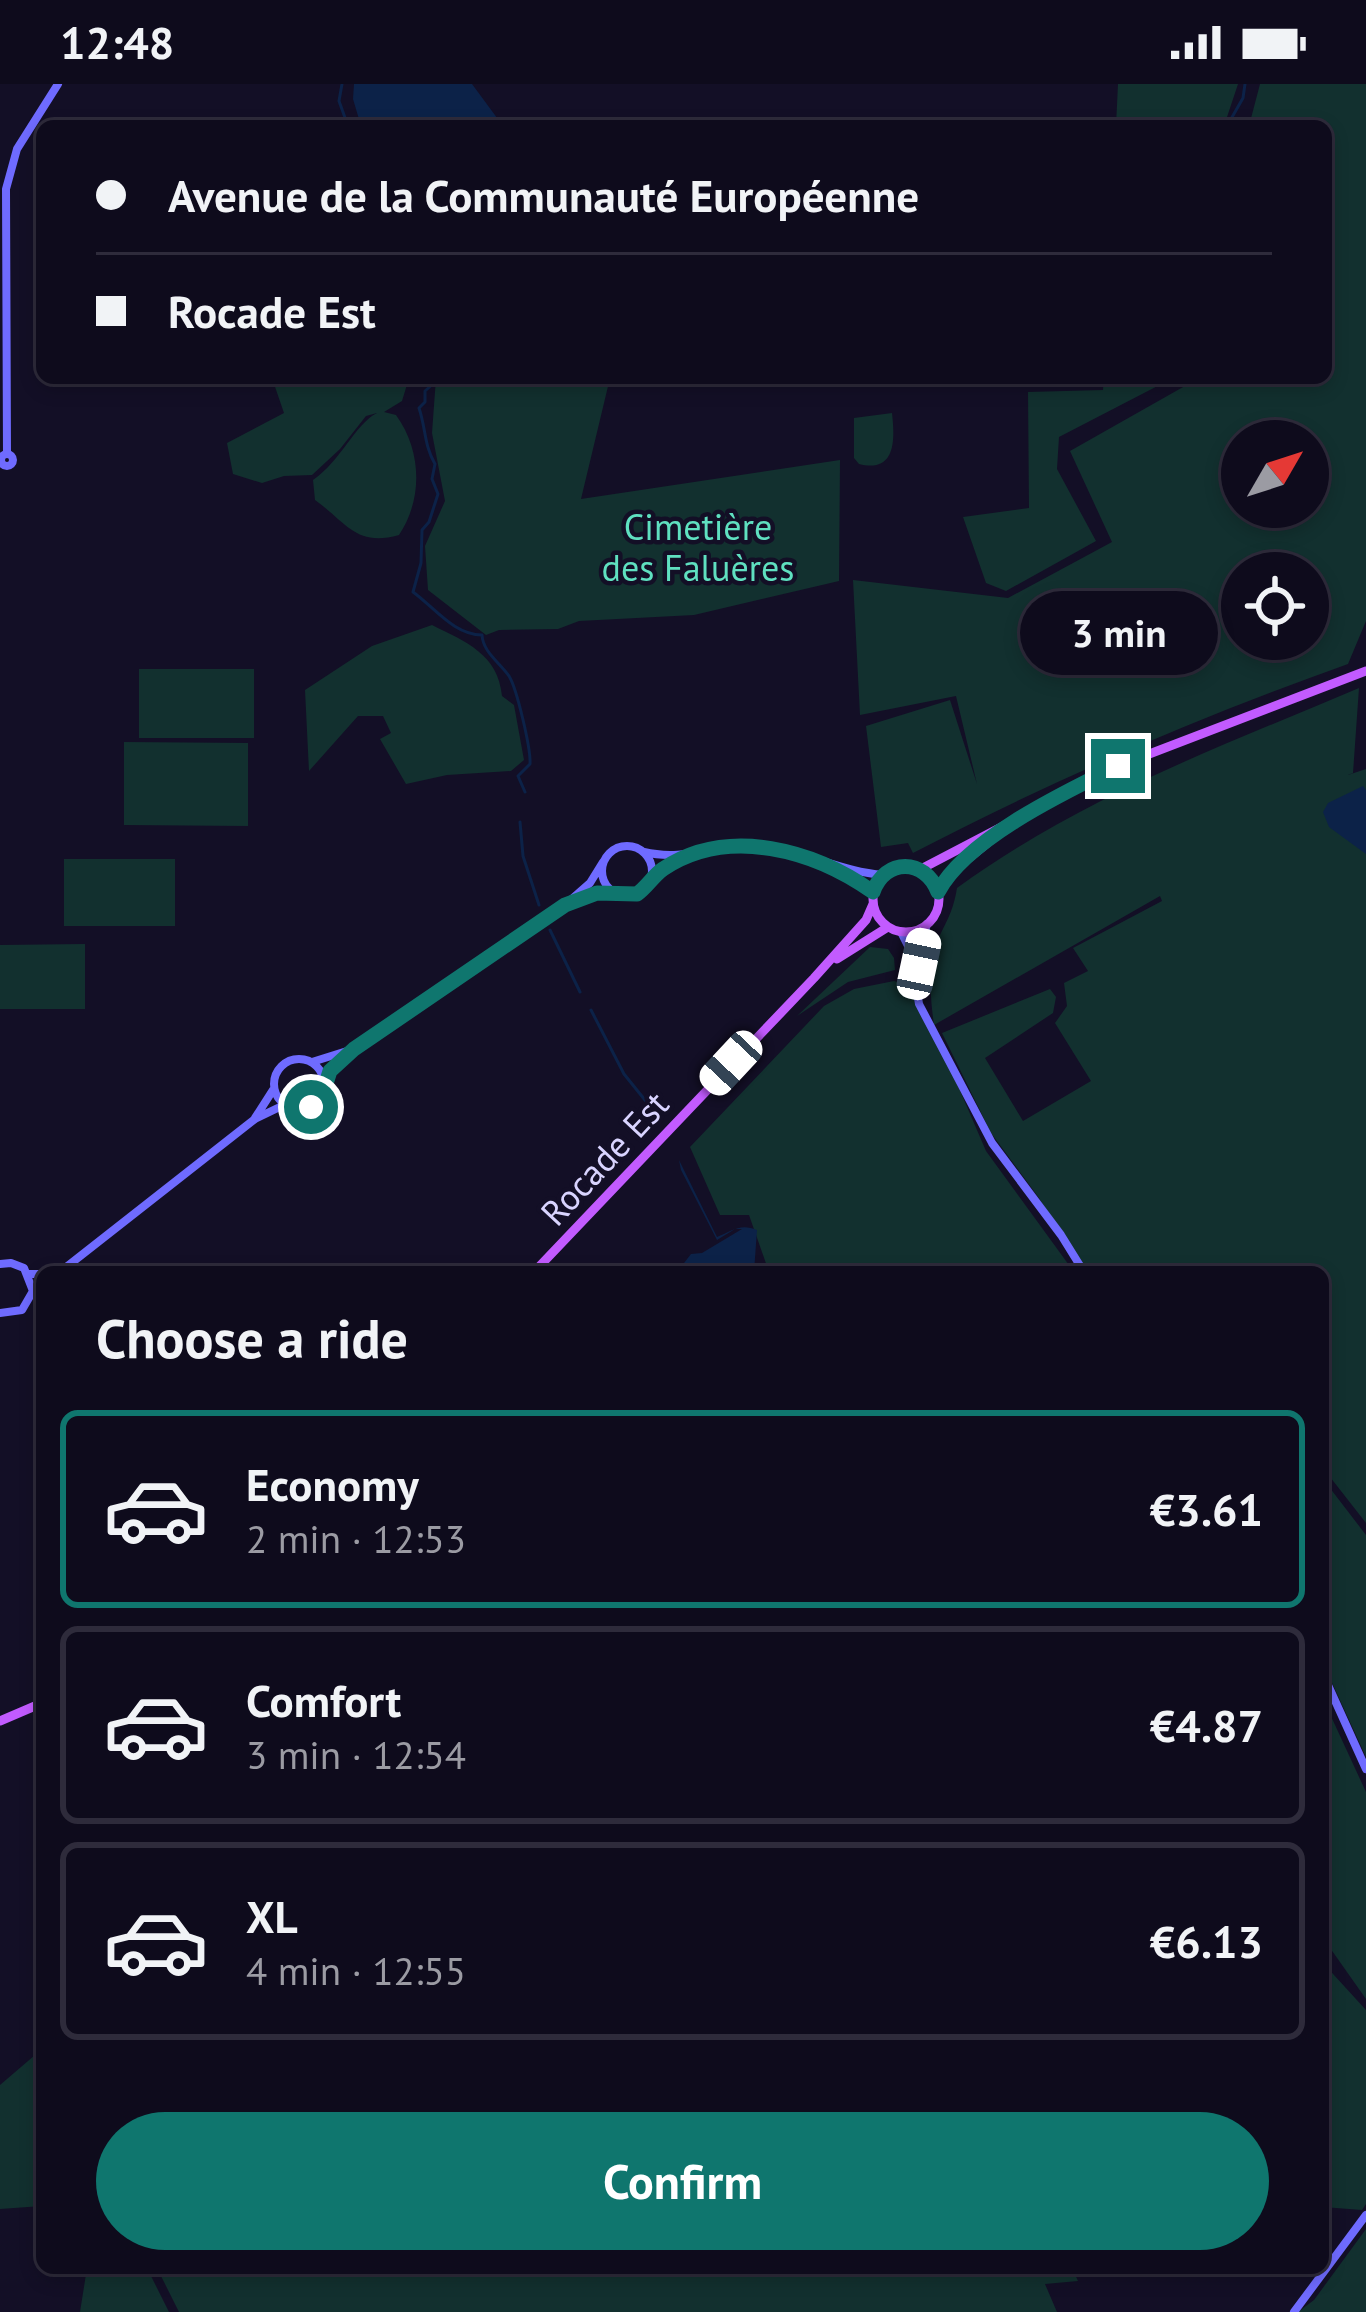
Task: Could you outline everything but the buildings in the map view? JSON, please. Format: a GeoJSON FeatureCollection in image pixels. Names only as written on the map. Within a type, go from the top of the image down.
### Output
{"type":"FeatureCollection","features":[{"type":"Feature","properties":{"kind":"main road"},"geometry":{"type":"LineString","coordinates":[[1045,802],[946,875],[937,910],[927,924],[901,932],[888,927],[873,898],[883,875],[901,866],[921,869],[1045,802],[1118,766],[1366,670]]}},
{"type":"Feature","properties":{"kind":"main road"},"geometry":{"type":"LineString","coordinates":[[921,869],[938,892]]}},
{"type":"Feature","properties":{"kind":"main road","name":"Rocade Est"},"geometry":{"type":"LineString","coordinates":[[540,1266],[814,978],[866,920],[873,898]]}},
{"type":"Feature","properties":{"kind":"main road","name":"Rocade Est"},"geometry":{"type":"LineString","coordinates":[[814,978],[888,927]]}},
{"type":"Feature","properties":{"kind":"main road"},"geometry":{"type":"LineString","coordinates":[[0,1720],[36,1705]]}},
{"type":"Feature","properties":{"kind":"street"},"geometry":{"type":"LineString","coordinates":[[3,459],[6,188],[17,149],[58,84]]}},
{"type":"Feature","properties":{"kind":"street"},"geometry":{"type":"LineString","coordinates":[[274,1089],[284,1105],[297,1110],[311,1107],[322,1096],[324,1081],[354,1049],[565,905],[621,846],[692,855],[770,847],[883,875]]}},
{"type":"Feature","properties":{"kind":"street"},"geometry":{"type":"LineString","coordinates":[[644,852],[651,879]]}},
{"type":"Feature","properties":{"kind":"street"},"geometry":{"type":"LineString","coordinates":[[565,905],[612,891],[637,894],[651,879],[692,855]]}},
{"type":"Feature","properties":{"kind":"street"},"geometry":{"type":"LineString","coordinates":[[603,862],[602,878],[612,891]]}},
{"type":"Feature","properties":{"kind":"street"},"geometry":{"type":"LineString","coordinates":[[827,864],[873,898]]}},
{"type":"Feature","properties":{"kind":"street"},"geometry":{"type":"LineString","coordinates":[[914,971],[927,924]]}},
{"type":"Feature","properties":{"kind":"street"},"geometry":{"type":"LineString","coordinates":[[901,932],[919,1004],[992,1143],[1080,1266]]}},
{"type":"Feature","properties":{"kind":"street"},"geometry":{"type":"LineString","coordinates":[[254,1119],[274,1089],[278,1070],[288,1061],[313,1063],[354,1049]]}},
{"type":"Feature","properties":{"kind":"street"},"geometry":{"type":"LineString","coordinates":[[313,1063],[324,1081]]}},
{"type":"Feature","properties":{"kind":"street"},"geometry":{"type":"LineString","coordinates":[[68,1266],[254,1119],[284,1105]]}},
{"type":"Feature","properties":{"kind":"street"},"geometry":{"type":"LineString","coordinates":[[0,1264],[17,1264],[36,1274]]}},
{"type":"Feature","properties":{"kind":"street"},"geometry":{"type":"LineString","coordinates":[[29,1274],[31,1299]]}},
{"type":"Feature","properties":{"kind":"street"},"geometry":{"type":"LineString","coordinates":[[0,1313],[16,1313],[36,1294]]}},
{"type":"Feature","properties":{"kind":"street"},"geometry":{"type":"LineString","coordinates":[[1329,1687],[1366,1769]]}},
{"type":"Feature","properties":{"kind":"street"},"geometry":{"type":"LineString","coordinates":[[1329,2265],[1366,2215]]}},
{"type":"Feature","properties":{"kind":"street"},"geometry":{"type":"LineString","coordinates":[[1294,2312],[1322,2274]]}},
{"type":"Feature","properties":{"kind":"green space"},"geometry":{"type":"Polygon","coordinates":[[[1118,84],[1238,84],[1226,120],[1116,120],[1118,84]]]}},
{"type":"Feature","properties":{"kind":"green space"},"geometry":{"type":"Polygon","coordinates":[[[1260,84],[1366,84],[1366,621],[1348,664],[1127,751],[913,853],[908,843],[881,847],[866,726],[950,700],[977,784],[956,696],[860,715],[853,580],[1008,598],[1112,542],[1070,451],[1188,384],[1332,384],[1332,120],[1251,120],[1260,84]]]}},
{"type":"Feature","properties":{"kind":"green space"},"geometry":{"type":"Polygon","coordinates":[[[274,384],[407,384],[402,401],[384,412],[396,415],[415,459],[412,506],[399,535],[362,535],[315,500],[313,480],[377,413],[366,416],[312,475],[262,483],[233,474],[227,443],[284,413],[274,384]]]}},
{"type":"Feature","properties":{"kind":"green space","name":"Cimetière des Faluères"},"geometry":{"type":"Polygon","coordinates":[[[436,384],[609,384],[581,499],[840,460],[839,581],[694,615],[579,621],[558,629],[499,630],[486,635],[428,590],[425,546],[445,501],[432,433],[436,384]]]}},
{"type":"Feature","properties":{"kind":"green space"},"geometry":{"type":"Polygon","coordinates":[[[1104,384],[1161,384],[1059,437],[1057,469],[1096,541],[1006,591],[986,583],[963,517],[1029,508],[1028,392],[1103,390],[1104,384]]]}},
{"type":"Feature","properties":{"kind":"green space"},"geometry":{"type":"Polygon","coordinates":[[[892,413],[893,443],[886,459],[871,466],[859,464],[854,458],[854,418],[892,413]]]}},
{"type":"Feature","properties":{"kind":"green space"},"geometry":{"type":"Polygon","coordinates":[[[432,625],[478,651],[494,670],[502,696],[514,705],[524,760],[511,771],[447,775],[406,784],[380,739],[391,733],[383,716],[358,716],[309,771],[305,690],[372,646],[432,625]]]}},
{"type":"Feature","properties":{"kind":"green space"},"geometry":{"type":"Polygon","coordinates":[[[139,669],[254,669],[254,738],[139,738],[139,669]]]}},
{"type":"Feature","properties":{"kind":"green space"},"geometry":{"type":"Polygon","coordinates":[[[1359,688],[1353,773],[1348,775],[1366,769],[1366,1523],[1329,1476],[1329,1266],[1080,1266],[991,1133],[942,1033],[1050,989],[1056,997],[1053,1013],[985,1058],[1023,1121],[1091,1081],[1055,1023],[1067,1006],[1064,983],[1088,971],[1073,948],[1162,901],[1160,896],[934,1025],[933,956],[957,888],[1052,827],[1203,753],[1359,688]]]}},
{"type":"Feature","properties":{"kind":"green space"},"geometry":{"type":"Polygon","coordinates":[[[124,742],[248,743],[248,826],[124,825],[124,742]]]}},
{"type":"Feature","properties":{"kind":"green space"},"geometry":{"type":"Polygon","coordinates":[[[64,859],[175,859],[175,926],[64,926],[64,859]]]}},
{"type":"Feature","properties":{"kind":"green space"},"geometry":{"type":"Polygon","coordinates":[[[85,944],[85,1009],[0,1009],[0,945],[85,944]]]}},
{"type":"Feature","properties":{"kind":"green space"},"geometry":{"type":"Polygon","coordinates":[[[870,947],[888,949],[895,970],[848,982],[797,1016],[870,947]]]}},
{"type":"Feature","properties":{"kind":"green space"},"geometry":{"type":"Polygon","coordinates":[[[894,981],[916,988],[986,1151],[1070,1266],[767,1266],[749,1215],[720,1215],[690,1147],[824,1006],[854,989],[894,981]]]}},
{"type":"Feature","properties":{"kind":"green space"},"geometry":{"type":"Polygon","coordinates":[[[1329,1487],[1366,1535],[1366,1757],[1329,1676],[1329,1487]]]}},
{"type":"Feature","properties":{"kind":"green space"},"geometry":{"type":"Polygon","coordinates":[[[1329,1712],[1366,1792],[1366,1999],[1329,1947],[1329,1712]]]}},
{"type":"Feature","properties":{"kind":"green space"},"geometry":{"type":"Polygon","coordinates":[[[1329,1970],[1366,2010],[1366,2204],[1362,2210],[1329,2207],[1329,1970]]]}},
{"type":"Feature","properties":{"kind":"green space"},"geometry":{"type":"Polygon","coordinates":[[[36,2054],[36,2206],[0,2209],[0,2085],[36,2054]]]}},
{"type":"Feature","properties":{"kind":"green space"},"geometry":{"type":"Polygon","coordinates":[[[1366,2229],[1366,2312],[1298,2312],[1314,2300],[1366,2229]]]}},
{"type":"Feature","properties":{"kind":"green space"},"geometry":{"type":"Polygon","coordinates":[[[86,2274],[150,2274],[169,2312],[80,2312],[86,2274]]]}},
{"type":"Feature","properties":{"kind":"green space"},"geometry":{"type":"Polygon","coordinates":[[[160,2274],[1075,2274],[1078,2281],[1045,2284],[1057,2312],[179,2312],[160,2274]]]}},
{"type":"Feature","properties":{"kind":"water"},"geometry":{"type":"Polygon","coordinates":[[[354,84],[472,84],[499,120],[359,120],[354,84]]]}},
{"type":"Feature","properties":{"kind":"water"},"geometry":{"type":"Polygon","coordinates":[[[1363,786],[1366,854],[1329,827],[1323,812],[1328,803],[1363,786]]]}},
{"type":"Feature","properties":{"kind":"water"},"geometry":{"type":"Polygon","coordinates":[[[679,1160],[717,1237],[735,1229],[717,1240],[679,1160]]]}},
{"type":"Feature","properties":{"kind":"water"},"geometry":{"type":"Polygon","coordinates":[[[746,1227],[757,1230],[754,1266],[685,1266],[691,1254],[702,1253],[742,1229],[735,1229],[746,1227]]]}},
{"type":"Feature","properties":{"kind":"waterway"},"geometry":{"type":"LineString","coordinates":[[342,84],[339,101],[346,120]]}},
{"type":"Feature","properties":{"kind":"waterway"},"geometry":{"type":"LineString","coordinates":[[1230,120],[1245,84]]}},
{"type":"Feature","properties":{"kind":"waterway"},"geometry":{"type":"LineString","coordinates":[[433,384],[419,408],[438,494],[422,530],[421,563],[413,592],[454,626],[482,635],[488,652],[509,676],[528,746],[530,764],[518,776],[525,792]]}},
{"type":"Feature","properties":{"kind":"waterway"},"geometry":{"type":"LineString","coordinates":[[520,822],[523,856],[539,905]]}},
{"type":"Feature","properties":{"kind":"waterway"},"geometry":{"type":"LineString","coordinates":[[550,930],[580,992]]}},
{"type":"Feature","properties":{"kind":"waterway"},"geometry":{"type":"LineString","coordinates":[[591,1010],[624,1074],[657,1115]]}},
{"type":"Feature","properties":{"kind":"route"},"geometry":{"type":"LineString","coordinates":[[311,1107],[322,1096],[330,1071],[354,1049],[565,905],[597,893],[637,894],[662,870],[692,855],[756,846],[827,864],[873,892],[891,869],[911,866],[928,875],[938,892],[946,875],[966,858],[1045,802],[1118,766]]}}]}
